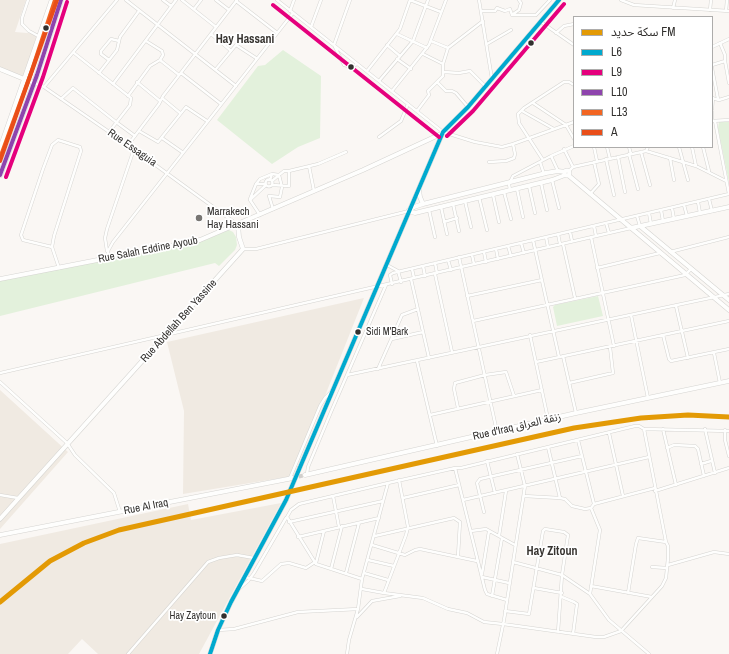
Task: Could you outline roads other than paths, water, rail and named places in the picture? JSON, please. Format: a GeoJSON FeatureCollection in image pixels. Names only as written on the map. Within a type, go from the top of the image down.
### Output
{"type":"FeatureCollection","features":[{"type":"Feature","properties":{"kind":"main road"},"geometry":{"type":"LineString","coordinates":[[0,149],[52,0]]}},
{"type":"Feature","properties":{"kind":"main road"},"geometry":{"type":"LineString","coordinates":[[0,175],[34,83],[61,0]]}},
{"type":"Feature","properties":{"kind":"street"},"geometry":{"type":"LineString","coordinates":[[28,0],[22,18],[22,24],[29,31],[40,36]]}},
{"type":"Feature","properties":{"kind":"street"},"geometry":{"type":"LineString","coordinates":[[44,87],[117,0]]}},
{"type":"Feature","properties":{"kind":"street"},"geometry":{"type":"LineString","coordinates":[[126,0],[236,86]]}},
{"type":"Feature","properties":{"kind":"street"},"geometry":{"type":"LineString","coordinates":[[163,0],[171,6]]}},
{"type":"Feature","properties":{"kind":"street"},"geometry":{"type":"LineString","coordinates":[[113,84],[176,0]]}},
{"type":"Feature","properties":{"kind":"street"},"geometry":{"type":"LineString","coordinates":[[182,0],[216,27]]}},
{"type":"Feature","properties":{"kind":"street"},"geometry":{"type":"LineString","coordinates":[[194,9],[201,0]]}},
{"type":"Feature","properties":{"kind":"street"},"geometry":{"type":"LineString","coordinates":[[216,0],[229,10]]}},
{"type":"Feature","properties":{"kind":"street"},"geometry":{"type":"LineString","coordinates":[[277,0],[443,132],[464,139],[497,146],[513,144],[573,122]]}},
{"type":"Feature","properties":{"kind":"street"},"geometry":{"type":"LineString","coordinates":[[290,10],[294,0]]}},
{"type":"Feature","properties":{"kind":"street"},"geometry":{"type":"LineString","coordinates":[[311,27],[321,0]]}},
{"type":"Feature","properties":{"kind":"street"},"geometry":{"type":"LineString","coordinates":[[350,0],[334,45],[344,65],[352,68],[358,64]]}},
{"type":"Feature","properties":{"kind":"street"},"geometry":{"type":"LineString","coordinates":[[367,71],[397,34],[410,0],[441,12]]}},
{"type":"Feature","properties":{"kind":"street"},"geometry":{"type":"LineString","coordinates":[[380,81],[413,41],[428,0]]}},
{"type":"Feature","properties":{"kind":"street"},"geometry":{"type":"LineString","coordinates":[[392,92],[427,48],[446,0]]}},
{"type":"Feature","properties":{"kind":"street"},"geometry":{"type":"LineString","coordinates":[[479,0],[492,79]]}},
{"type":"Feature","properties":{"kind":"street"},"geometry":{"type":"LineString","coordinates":[[512,15],[519,10],[521,3],[519,0]]}},
{"type":"Feature","properties":{"kind":"street"},"geometry":{"type":"LineString","coordinates":[[512,15],[537,14],[550,0]]}},
{"type":"Feature","properties":{"kind":"street"},"geometry":{"type":"LineString","coordinates":[[210,654],[218,630],[237,590],[286,500],[443,132],[468,107],[559,0]]}},
{"type":"Feature","properties":{"kind":"street"},"geometry":{"type":"LineString","coordinates":[[621,0],[631,5],[728,11],[727,0]]}},
{"type":"Feature","properties":{"kind":"street"},"geometry":{"type":"LineString","coordinates":[[673,8],[674,0]]}},
{"type":"Feature","properties":{"kind":"street"},"geometry":{"type":"LineString","coordinates":[[710,10],[711,0]]}},
{"type":"Feature","properties":{"kind":"street"},"geometry":{"type":"LineString","coordinates":[[128,145],[161,99],[236,1],[276,32]]}},
{"type":"Feature","properties":{"kind":"street"},"geometry":{"type":"LineString","coordinates":[[482,11],[495,11],[497,8],[505,11],[510,9],[512,15]]}},
{"type":"Feature","properties":{"kind":"street"},"geometry":{"type":"LineString","coordinates":[[99,73],[118,48],[120,37],[139,11]]}},
{"type":"Feature","properties":{"kind":"street"},"geometry":{"type":"LineString","coordinates":[[108,251],[166,172],[236,86],[276,32],[293,13]]}},
{"type":"Feature","properties":{"kind":"street"},"geometry":{"type":"LineString","coordinates":[[417,111],[429,95],[428,91],[443,76],[443,64],[448,48],[483,21]]}},
{"type":"Feature","properties":{"kind":"street"},"geometry":{"type":"LineString","coordinates":[[541,22],[573,44]]}},
{"type":"Feature","properties":{"kind":"street"},"geometry":{"type":"LineString","coordinates":[[556,33],[564,26],[573,24]]}},
{"type":"Feature","properties":{"kind":"street"},"geometry":{"type":"LineString","coordinates":[[487,44],[511,30]]}},
{"type":"Feature","properties":{"kind":"street"},"geometry":{"type":"LineString","coordinates":[[211,34],[230,50]]}},
{"type":"Feature","properties":{"kind":"street"},"geometry":{"type":"LineString","coordinates":[[397,34],[427,48]]}},
{"type":"Feature","properties":{"kind":"street"},"geometry":{"type":"LineString","coordinates":[[109,60],[101,54],[101,51],[111,39],[119,41]]}},
{"type":"Feature","properties":{"kind":"street"},"geometry":{"type":"LineString","coordinates":[[713,46],[729,39]]}},
{"type":"Feature","properties":{"kind":"street"},"geometry":{"type":"LineString","coordinates":[[128,96],[150,66],[160,60],[163,52],[146,41]]}},
{"type":"Feature","properties":{"kind":"street"},"geometry":{"type":"LineString","coordinates":[[431,41],[448,48]]}},
{"type":"Feature","properties":{"kind":"street"},"geometry":{"type":"LineString","coordinates":[[720,43],[725,55],[729,83]]}},
{"type":"Feature","properties":{"kind":"street"},"geometry":{"type":"LineString","coordinates":[[216,69],[235,45],[238,45],[256,58]]}},
{"type":"Feature","properties":{"kind":"street"},"geometry":{"type":"LineString","coordinates":[[387,45],[400,56]]}},
{"type":"Feature","properties":{"kind":"street"},"geometry":{"type":"LineString","coordinates":[[74,53],[131,98],[132,103],[109,132]]}},
{"type":"Feature","properties":{"kind":"street"},"geometry":{"type":"LineString","coordinates":[[423,54],[443,64]]}},
{"type":"Feature","properties":{"kind":"street"},"geometry":{"type":"LineString","coordinates":[[398,59],[411,69]]}},
{"type":"Feature","properties":{"kind":"street"},"geometry":{"type":"LineString","coordinates":[[160,60],[221,104]]}},
{"type":"Feature","properties":{"kind":"street"},"geometry":{"type":"LineString","coordinates":[[713,65],[725,62]]}},
{"type":"Feature","properties":{"kind":"street","name":"Rue Essaguia"},"geometry":{"type":"LineString","coordinates":[[0,69],[44,87],[134,149],[238,225]]}},
{"type":"Feature","properties":{"kind":"street"},"geometry":{"type":"LineString","coordinates":[[444,72],[459,73],[470,71],[486,86]]}},
{"type":"Feature","properties":{"kind":"street"},"geometry":{"type":"LineString","coordinates":[[713,73],[718,99]]}},
{"type":"Feature","properties":{"kind":"street"},"geometry":{"type":"LineString","coordinates":[[544,174],[542,161],[518,119],[518,114],[564,82],[567,81],[573,84]]}},
{"type":"Feature","properties":{"kind":"street"},"geometry":{"type":"LineString","coordinates":[[138,82],[180,113]]}},
{"type":"Feature","properties":{"kind":"street"},"geometry":{"type":"LineString","coordinates":[[437,82],[445,90],[456,93],[468,107]]}},
{"type":"Feature","properties":{"kind":"street"},"geometry":{"type":"LineString","coordinates":[[61,99],[72,88],[135,136]]}},
{"type":"Feature","properties":{"kind":"street"},"geometry":{"type":"LineString","coordinates":[[713,98],[729,97]]}},
{"type":"Feature","properties":{"kind":"street"},"geometry":{"type":"LineString","coordinates":[[532,103],[566,125],[573,137]]}},
{"type":"Feature","properties":{"kind":"street"},"geometry":{"type":"LineString","coordinates":[[378,137],[401,121],[408,104]]}},
{"type":"Feature","properties":{"kind":"street"},"geometry":{"type":"LineString","coordinates":[[139,131],[155,142],[158,142],[185,107],[188,107],[207,121]]}},
{"type":"Feature","properties":{"kind":"street"},"geometry":{"type":"LineString","coordinates":[[522,111],[554,129]]}},
{"type":"Feature","properties":{"kind":"street"},"geometry":{"type":"LineString","coordinates":[[392,284],[391,274],[398,271],[412,269],[729,194],[713,121],[729,120]]}},
{"type":"Feature","properties":{"kind":"street","name":"Rue Salah Eddine Ayoub"},"geometry":{"type":"LineString","coordinates":[[0,279],[200,240],[273,210],[443,132]]}},
{"type":"Feature","properties":{"kind":"street"},"geometry":{"type":"LineString","coordinates":[[162,138],[182,152]]}},
{"type":"Feature","properties":{"kind":"street"},"geometry":{"type":"LineString","coordinates":[[52,247],[23,240],[21,235],[52,145],[58,140],[78,147],[82,151],[54,236],[52,247],[59,268]]}},
{"type":"Feature","properties":{"kind":"street"},"geometry":{"type":"LineString","coordinates":[[490,162],[506,161],[514,158],[515,154],[513,144]]}},
{"type":"Feature","properties":{"kind":"street"},"geometry":{"type":"LineString","coordinates":[[510,190],[509,184],[513,176],[564,149],[573,146]]}},
{"type":"Feature","properties":{"kind":"street"},"geometry":{"type":"LineString","coordinates":[[590,195],[599,184],[594,148]]}},
{"type":"Feature","properties":{"kind":"street"},"geometry":{"type":"LineString","coordinates":[[607,148],[610,159]]}},
{"type":"Feature","properties":{"kind":"street"},"geometry":{"type":"LineString","coordinates":[[629,148],[638,189]]}},
{"type":"Feature","properties":{"kind":"street"},"geometry":{"type":"LineString","coordinates":[[644,151],[647,148]]}},
{"type":"Feature","properties":{"kind":"street"},"geometry":{"type":"LineString","coordinates":[[679,148],[688,180]]}},
{"type":"Feature","properties":{"kind":"street"},"geometry":{"type":"LineString","coordinates":[[692,148],[696,166]]}},
{"type":"Feature","properties":{"kind":"street"},"geometry":{"type":"LineString","coordinates":[[703,148],[709,172]]}},
{"type":"Feature","properties":{"kind":"street"},"geometry":{"type":"LineString","coordinates":[[108,258],[105,238],[107,229],[134,149]]}},
{"type":"Feature","properties":{"kind":"street"},"geometry":{"type":"LineString","coordinates":[[564,149],[573,167]]}},
{"type":"Feature","properties":{"kind":"street"},"geometry":{"type":"LineString","coordinates":[[409,211],[415,213],[541,183],[567,173],[573,167],[644,151],[696,166],[726,181]]}},
{"type":"Feature","properties":{"kind":"street"},"geometry":{"type":"LineString","coordinates":[[644,151],[650,185]]}},
{"type":"Feature","properties":{"kind":"street"},"geometry":{"type":"LineString","coordinates":[[271,182],[284,171],[309,166],[346,152]]}},
{"type":"Feature","properties":{"kind":"street"},"geometry":{"type":"LineString","coordinates":[[551,156],[558,171]]}},
{"type":"Feature","properties":{"kind":"street"},"geometry":{"type":"LineString","coordinates":[[618,157],[625,192]]}},
{"type":"Feature","properties":{"kind":"street"},"geometry":{"type":"LineString","coordinates":[[670,158],[674,180]]}},
{"type":"Feature","properties":{"kind":"street"},"geometry":{"type":"LineString","coordinates":[[606,160],[614,195]]}},
{"type":"Feature","properties":{"kind":"street"},"geometry":{"type":"LineString","coordinates":[[309,166],[314,191]]}},
{"type":"Feature","properties":{"kind":"street"},"geometry":{"type":"LineString","coordinates":[[250,200],[265,184],[266,180],[281,186],[289,186],[289,171]]}},
{"type":"Feature","properties":{"kind":"street"},"geometry":{"type":"LineString","coordinates":[[238,225],[239,237],[244,249],[256,249],[409,211],[414,207],[424,204],[558,171],[567,173],[590,195],[729,310]]}},
{"type":"Feature","properties":{"kind":"street"},"geometry":{"type":"LineString","coordinates":[[250,200],[256,184],[260,179],[272,174],[279,176]]}},
{"type":"Feature","properties":{"kind":"street"},"geometry":{"type":"LineString","coordinates":[[256,184],[265,184],[269,187],[272,174]]}},
{"type":"Feature","properties":{"kind":"street"},"geometry":{"type":"LineString","coordinates":[[273,210],[269,196],[280,197],[281,186],[279,176]]}},
{"type":"Feature","properties":{"kind":"street"},"geometry":{"type":"LineString","coordinates":[[552,180],[559,208]]}},
{"type":"Feature","properties":{"kind":"street"},"geometry":{"type":"LineString","coordinates":[[541,183],[547,210]]}},
{"type":"Feature","properties":{"kind":"street"},"geometry":{"type":"LineString","coordinates":[[529,186],[535,213]]}},
{"type":"Feature","properties":{"kind":"street"},"geometry":{"type":"LineString","coordinates":[[419,187],[420,197],[424,204]]}},
{"type":"Feature","properties":{"kind":"street"},"geometry":{"type":"LineString","coordinates":[[517,188],[523,217]]}},
{"type":"Feature","properties":{"kind":"street"},"geometry":{"type":"LineString","coordinates":[[504,191],[511,219]]}},
{"type":"Feature","properties":{"kind":"street"},"geometry":{"type":"LineString","coordinates":[[492,194],[499,222]]}},
{"type":"Feature","properties":{"kind":"street"},"geometry":{"type":"LineString","coordinates":[[479,197],[487,230]]}},
{"type":"Feature","properties":{"kind":"street"},"geometry":{"type":"LineString","coordinates":[[709,199],[712,211]]}},
{"type":"Feature","properties":{"kind":"street"},"geometry":{"type":"LineString","coordinates":[[250,200],[261,215]]}},
{"type":"Feature","properties":{"kind":"street"},"geometry":{"type":"LineString","coordinates":[[465,201],[471,227]]}},
{"type":"Feature","properties":{"kind":"street"},"geometry":{"type":"LineString","coordinates":[[698,202],[700,213]]}},
{"type":"Feature","properties":{"kind":"street"},"geometry":{"type":"LineString","coordinates":[[453,204],[460,231]]}},
{"type":"Feature","properties":{"kind":"street"},"geometry":{"type":"LineString","coordinates":[[684,205],[687,216]]}},
{"type":"Feature","properties":{"kind":"street"},"geometry":{"type":"LineString","coordinates":[[441,206],[447,234]]}},
{"type":"Feature","properties":{"kind":"street"},"geometry":{"type":"LineString","coordinates":[[0,373],[401,282],[572,241],[729,207]]}},
{"type":"Feature","properties":{"kind":"street"},"geometry":{"type":"LineString","coordinates":[[672,208],[674,219]]}},
{"type":"Feature","properties":{"kind":"street"},"geometry":{"type":"LineString","coordinates":[[428,209],[435,237]]}},
{"type":"Feature","properties":{"kind":"street"},"geometry":{"type":"LineString","coordinates":[[661,210],[663,221]]}},
{"type":"Feature","properties":{"kind":"street"},"geometry":{"type":"LineString","coordinates":[[649,213],[651,224]]}},
{"type":"Feature","properties":{"kind":"street"},"geometry":{"type":"LineString","coordinates":[[637,216],[640,226],[690,270],[729,300]]}},
{"type":"Feature","properties":{"kind":"street"},"geometry":{"type":"LineString","coordinates":[[444,222],[457,218]]}},
{"type":"Feature","properties":{"kind":"street"},"geometry":{"type":"LineString","coordinates":[[606,223],[609,233]]}},
{"type":"Feature","properties":{"kind":"street"},"geometry":{"type":"LineString","coordinates":[[594,226],[596,236]]}},
{"type":"Feature","properties":{"kind":"street"},"geometry":{"type":"LineString","coordinates":[[570,232],[572,241]]}},
{"type":"Feature","properties":{"kind":"street"},"geometry":{"type":"LineString","coordinates":[[558,234],[575,298]]}},
{"type":"Feature","properties":{"kind":"street"},"geometry":{"type":"LineString","coordinates":[[546,237],[548,247]]}},
{"type":"Feature","properties":{"kind":"street"},"geometry":{"type":"LineString","coordinates":[[591,237],[614,346]]}},
{"type":"Feature","properties":{"kind":"street"},"geometry":{"type":"LineString","coordinates":[[670,252],[729,237]]}},
{"type":"Feature","properties":{"kind":"street"},"geometry":{"type":"LineString","coordinates":[[533,240],[559,357]]}},
{"type":"Feature","properties":{"kind":"street"},"geometry":{"type":"LineString","coordinates":[[521,243],[524,253]]}},
{"type":"Feature","properties":{"kind":"street"},"geometry":{"type":"LineString","coordinates":[[508,246],[511,256]]}},
{"type":"Feature","properties":{"kind":"street","name":"Rue Abdellah Ben Yassine"},"geometry":{"type":"LineString","coordinates":[[0,519],[244,249]]}},
{"type":"Feature","properties":{"kind":"street"},"geometry":{"type":"LineString","coordinates":[[496,249],[498,259]]}},
{"type":"Feature","properties":{"kind":"street"},"geometry":{"type":"LineString","coordinates":[[484,252],[486,262]]}},
{"type":"Feature","properties":{"kind":"street"},"geometry":{"type":"LineString","coordinates":[[597,268],[660,253]]}},
{"type":"Feature","properties":{"kind":"street"},"geometry":{"type":"LineString","coordinates":[[472,255],[474,264]]}},
{"type":"Feature","properties":{"kind":"street"},"geometry":{"type":"LineString","coordinates":[[459,258],[497,432]]}},
{"type":"Feature","properties":{"kind":"street"},"geometry":{"type":"LineString","coordinates":[[448,260],[450,270]]}},
{"type":"Feature","properties":{"kind":"street"},"geometry":{"type":"LineString","coordinates":[[435,263],[452,352]]}},
{"type":"Feature","properties":{"kind":"street"},"geometry":{"type":"LineString","coordinates":[[387,265],[398,271],[401,282]]}},
{"type":"Feature","properties":{"kind":"street"},"geometry":{"type":"LineString","coordinates":[[423,266],[425,276]]}},
{"type":"Feature","properties":{"kind":"street"},"geometry":{"type":"LineString","coordinates":[[412,269],[412,279],[429,358]]}},
{"type":"Feature","properties":{"kind":"street"},"geometry":{"type":"LineString","coordinates":[[473,320],[685,275],[690,270]]}},
{"type":"Feature","properties":{"kind":"street"},"geometry":{"type":"LineString","coordinates":[[467,296],[542,280]]}},
{"type":"Feature","properties":{"kind":"street"},"geometry":{"type":"LineString","coordinates":[[306,474],[386,285]]}},
{"type":"Feature","properties":{"kind":"street"},"geometry":{"type":"LineString","coordinates":[[347,376],[530,335],[609,320],[729,294]]}},
{"type":"Feature","properties":{"kind":"street"},"geometry":{"type":"LineString","coordinates":[[676,306],[688,358]]}},
{"type":"Feature","properties":{"kind":"street"},"geometry":{"type":"LineString","coordinates":[[378,369],[402,315],[418,309]]}},
{"type":"Feature","properties":{"kind":"street"},"geometry":{"type":"LineString","coordinates":[[632,315],[648,398]]}},
{"type":"Feature","properties":{"kind":"street"},"geometry":{"type":"LineString","coordinates":[[536,362],[729,321]]}},
{"type":"Feature","properties":{"kind":"street"},"geometry":{"type":"LineString","coordinates":[[392,339],[423,332]]}},
{"type":"Feature","properties":{"kind":"street"},"geometry":{"type":"LineString","coordinates":[[530,335],[549,420]]}},
{"type":"Feature","properties":{"kind":"street"},"geometry":{"type":"LineString","coordinates":[[663,336],[670,360],[675,361],[729,349]]}},
{"type":"Feature","properties":{"kind":"street"},"geometry":{"type":"LineString","coordinates":[[569,383],[613,373],[610,347]]}},
{"type":"Feature","properties":{"kind":"street"},"geometry":{"type":"LineString","coordinates":[[714,353],[720,383]]}},
{"type":"Feature","properties":{"kind":"street"},"geometry":{"type":"LineString","coordinates":[[563,356],[576,413]]}},
{"type":"Feature","properties":{"kind":"street"},"geometry":{"type":"LineString","coordinates":[[418,361],[437,446]]}},
{"type":"Feature","properties":{"kind":"street"},"geometry":{"type":"LineString","coordinates":[[458,408],[454,387],[455,383],[485,375],[506,372],[514,396]]}},
{"type":"Feature","properties":{"kind":"street","name":"Rue d'Iraq زنقة العراق"},"geometry":{"type":"LineString","coordinates":[[306,474],[437,446],[576,413],[729,381]]}},
{"type":"Feature","properties":{"kind":"street"},"geometry":{"type":"LineString","coordinates":[[0,382],[67,444],[75,455],[114,493],[120,512]]}},
{"type":"Feature","properties":{"kind":"street"},"geometry":{"type":"LineString","coordinates":[[291,478],[322,402],[333,390]]}},
{"type":"Feature","properties":{"kind":"street"},"geometry":{"type":"LineString","coordinates":[[430,415],[542,390]]}},
{"type":"Feature","properties":{"kind":"street"},"geometry":{"type":"LineString","coordinates":[[237,590],[251,577],[291,510],[299,504],[399,480],[461,468],[637,426],[644,429],[705,429],[729,431]]}},
{"type":"Feature","properties":{"kind":"street"},"geometry":{"type":"LineString","coordinates":[[362,589],[401,596],[423,598],[448,609],[467,613],[484,622],[604,637],[621,631],[664,583],[667,566],[668,553],[644,429]]}},
{"type":"Feature","properties":{"kind":"street"},"geometry":{"type":"LineString","coordinates":[[663,429],[676,485]]}},
{"type":"Feature","properties":{"kind":"street"},"geometry":{"type":"LineString","coordinates":[[705,429],[711,461],[715,473]]}},
{"type":"Feature","properties":{"kind":"street"},"geometry":{"type":"LineString","coordinates":[[725,430],[725,440],[729,456]]}},
{"type":"Feature","properties":{"kind":"street"},"geometry":{"type":"LineString","coordinates":[[609,433],[623,496]]}},
{"type":"Feature","properties":{"kind":"street"},"geometry":{"type":"LineString","coordinates":[[578,440],[594,504]]}},
{"type":"Feature","properties":{"kind":"street"},"geometry":{"type":"LineString","coordinates":[[667,448],[674,445],[694,445],[698,449],[704,476]]}},
{"type":"Feature","properties":{"kind":"street"},"geometry":{"type":"LineString","coordinates":[[548,447],[560,498]]}},
{"type":"Feature","properties":{"kind":"street"},"geometry":{"type":"LineString","coordinates":[[497,654],[525,486],[517,454]]}},
{"type":"Feature","properties":{"kind":"street"},"geometry":{"type":"LineString","coordinates":[[484,512],[478,482],[482,479],[582,456]]}},
{"type":"Feature","properties":{"kind":"street"},"geometry":{"type":"LineString","coordinates":[[463,500],[649,457]]}},
{"type":"Feature","properties":{"kind":"street"},"geometry":{"type":"LineString","coordinates":[[487,461],[495,493]]}},
{"type":"Feature","properties":{"kind":"street"},"geometry":{"type":"LineString","coordinates":[[701,464],[711,461]]}},
{"type":"Feature","properties":{"kind":"street"},"geometry":{"type":"LineString","coordinates":[[455,468],[486,593],[507,600]]}},
{"type":"Feature","properties":{"kind":"street"},"geometry":{"type":"LineString","coordinates":[[591,508],[594,504],[623,496],[676,485],[729,468]]}},
{"type":"Feature","properties":{"kind":"street","name":"Rue Al Iraq"},"geometry":{"type":"LineString","coordinates":[[0,535],[291,478]]}},
{"type":"Feature","properties":{"kind":"street"},"geometry":{"type":"LineString","coordinates":[[384,593],[408,527],[399,480]]}},
{"type":"Feature","properties":{"kind":"street"},"geometry":{"type":"LineString","coordinates":[[347,654],[349,640],[357,617],[362,589],[362,579],[388,483]]}},
{"type":"Feature","properties":{"kind":"street"},"geometry":{"type":"LineString","coordinates":[[403,498],[459,485]]}},
{"type":"Feature","properties":{"kind":"street"},"geometry":{"type":"LineString","coordinates":[[499,536],[506,491]]}},
{"type":"Feature","properties":{"kind":"street"},"geometry":{"type":"LineString","coordinates":[[0,495],[18,498]]}},
{"type":"Feature","properties":{"kind":"street"},"geometry":{"type":"LineString","coordinates":[[331,569],[340,527],[333,496]]}},
{"type":"Feature","properties":{"kind":"street"},"geometry":{"type":"LineString","coordinates":[[524,496],[560,498],[565,499],[574,507],[591,508]]}},
{"type":"Feature","properties":{"kind":"street"},"geometry":{"type":"LineString","coordinates":[[289,522],[383,501]]}},
{"type":"Feature","properties":{"kind":"street"},"geometry":{"type":"LineString","coordinates":[[590,594],[600,530],[591,508]]}},
{"type":"Feature","properties":{"kind":"street"},"geometry":{"type":"LineString","coordinates":[[287,517],[315,563],[362,579]]}},
{"type":"Feature","properties":{"kind":"street"},"geometry":{"type":"LineString","coordinates":[[298,537],[379,518]]}},
{"type":"Feature","properties":{"kind":"street"},"geometry":{"type":"LineString","coordinates":[[374,536],[451,518],[459,520],[458,556]]}},
{"type":"Feature","properties":{"kind":"street"},"geometry":{"type":"LineString","coordinates":[[346,573],[359,522]]}},
{"type":"Feature","properties":{"kind":"street"},"geometry":{"type":"LineString","coordinates":[[471,531],[484,529],[515,545]]}},
{"type":"Feature","properties":{"kind":"street"},"geometry":{"type":"LineString","coordinates":[[505,611],[529,614],[544,530],[564,532],[568,535],[562,575],[562,597],[558,632]]}},
{"type":"Feature","properties":{"kind":"street"},"geometry":{"type":"LineString","coordinates":[[244,577],[263,580],[281,564],[288,563],[306,568],[315,563],[324,531]]}},
{"type":"Feature","properties":{"kind":"street"},"geometry":{"type":"LineString","coordinates":[[482,576],[489,531]]}},
{"type":"Feature","properties":{"kind":"street"},"geometry":{"type":"LineString","coordinates":[[492,596],[502,538]]}},
{"type":"Feature","properties":{"kind":"street"},"geometry":{"type":"LineString","coordinates":[[628,593],[638,538],[666,542]]}},
{"type":"Feature","properties":{"kind":"street"},"geometry":{"type":"LineString","coordinates":[[372,546],[406,555],[420,549],[478,561]]}},
{"type":"Feature","properties":{"kind":"street"},"geometry":{"type":"LineString","coordinates":[[652,567],[667,566],[714,552],[729,554]]}},
{"type":"Feature","properties":{"kind":"street"},"geometry":{"type":"LineString","coordinates":[[128,654],[208,562],[219,558],[237,555],[255,558]]}},
{"type":"Feature","properties":{"kind":"street"},"geometry":{"type":"LineString","coordinates":[[368,560],[394,566]]}},
{"type":"Feature","properties":{"kind":"street"},"geometry":{"type":"LineString","coordinates":[[513,562],[562,575],[590,594],[606,617],[649,654]]}},
{"type":"Feature","properties":{"kind":"street"},"geometry":{"type":"LineString","coordinates":[[364,573],[388,580]]}},
{"type":"Feature","properties":{"kind":"street"},"geometry":{"type":"LineString","coordinates":[[482,576],[509,583]]}},
{"type":"Feature","properties":{"kind":"street"},"geometry":{"type":"LineString","coordinates":[[591,586],[652,598]]}},
{"type":"Feature","properties":{"kind":"street"},"geometry":{"type":"LineString","coordinates":[[534,588],[562,593]]}},
{"type":"Feature","properties":{"kind":"street"},"geometry":{"type":"LineString","coordinates":[[357,617],[372,602],[401,596]]}},
{"type":"Feature","properties":{"kind":"street"},"geometry":{"type":"LineString","coordinates":[[562,597],[572,600],[577,604],[573,634]]}},
{"type":"Feature","properties":{"kind":"street"},"geometry":{"type":"LineString","coordinates":[[218,630],[234,629],[298,612],[358,609]]}},
{"type":"Feature","properties":{"kind":"tunnel"},"geometry":{"type":"LineString","coordinates":[[293,478],[305,475]]}},
{"type":"Feature","properties":{"kind":"rail line","name":"FM"},"geometry":{"type":"LineString","coordinates":[[0,602],[50,561],[84,543],[119,530],[574,428],[641,418],[688,415],[729,417]]}},
{"type":"Feature","properties":{"kind":"place","name":"Marrakech Hay Hassani"},"geometry":{"type":"Point","coordinates":[199,218]}},
{"type":"Feature","properties":{"kind":"place","name":"Sidi M'Bark"},"geometry":{"type":"Point","coordinates":[358,332]}},
{"type":"Feature","properties":{"kind":"place","name":"Hay Zaytoun"},"geometry":{"type":"Point","coordinates":[224,616]}},
{"type":"Feature","properties":{"kind":"district","name":"Hay Hassani"},"geometry":{"type":"Point","coordinates":[245,40]}},
{"type":"Feature","properties":{"kind":"district","name":"Hay Zitoun"},"geometry":{"type":"Point","coordinates":[552,552]}}]}
